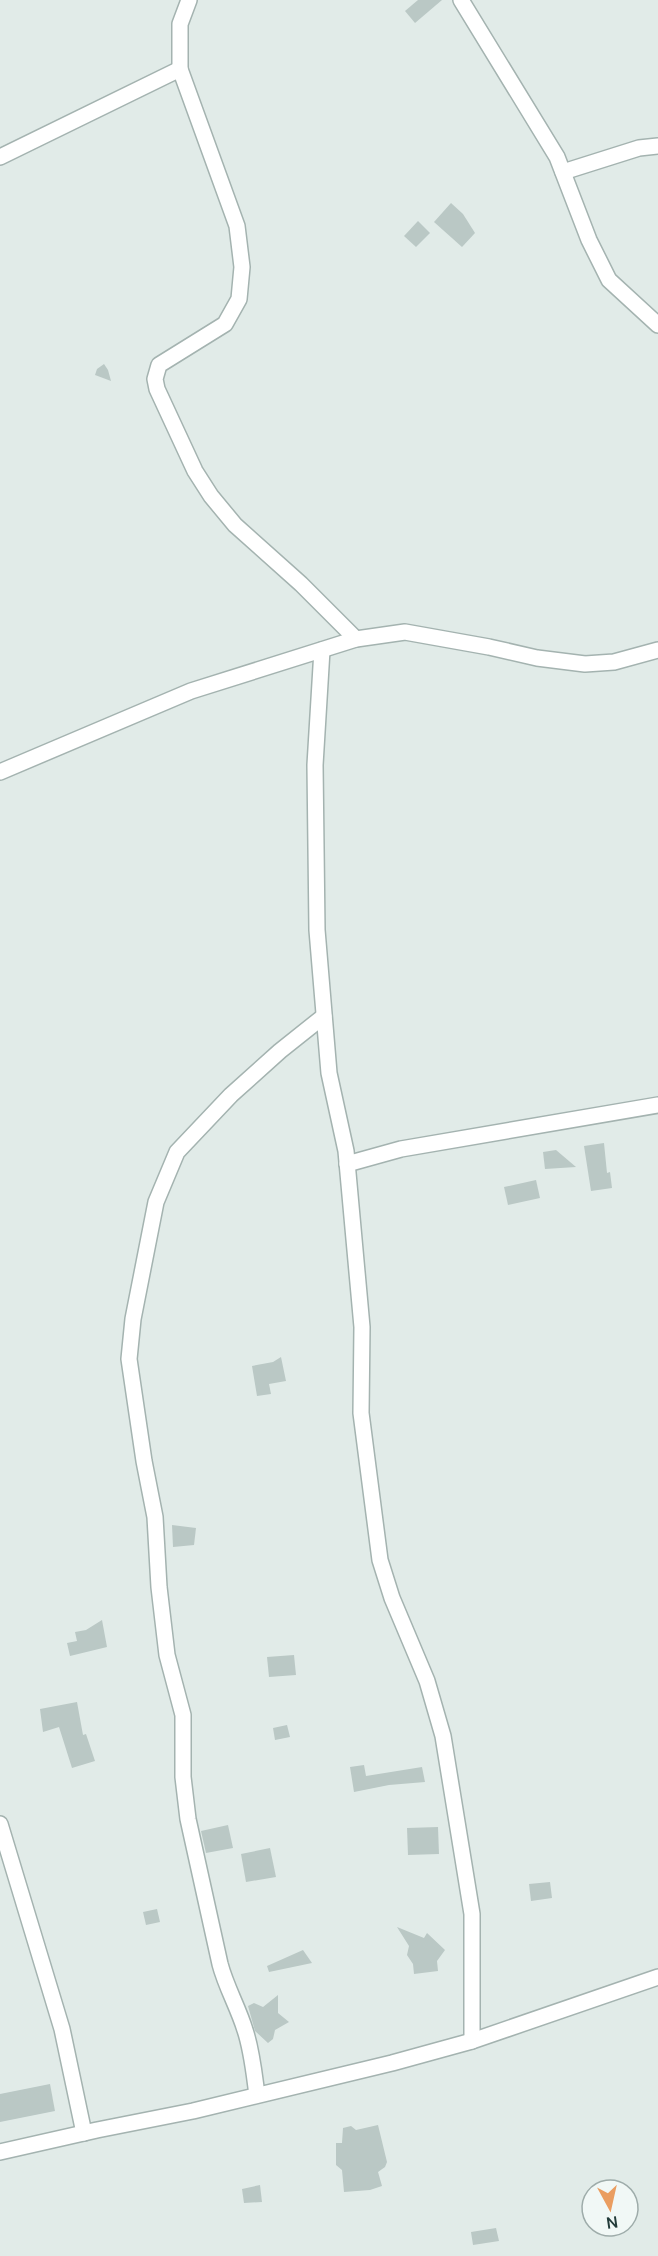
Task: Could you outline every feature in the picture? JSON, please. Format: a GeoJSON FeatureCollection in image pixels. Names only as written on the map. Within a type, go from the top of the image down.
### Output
{"type":"FeatureCollection","features":[{"type":"Feature","properties":{"kind":"street"},"geometry":{"type":"LineString","coordinates":[[189,0],[180,24],[180,69],[237,226],[242,267],[239,298],[225,324],[159,365],[155,379],[157,389],[195,471],[211,496],[235,525],[301,584],[356,639]]}},
{"type":"Feature","properties":{"kind":"street"},"geometry":{"type":"LineString","coordinates":[[461,0],[557,157],[589,240],[609,280],[658,325]]}},
{"type":"Feature","properties":{"kind":"street"},"geometry":{"type":"LineString","coordinates":[[0,157],[180,69]]}},
{"type":"Feature","properties":{"kind":"street"},"geometry":{"type":"LineString","coordinates":[[563,172],[639,148],[658,146]]}},
{"type":"Feature","properties":{"kind":"street"},"geometry":{"type":"LineString","coordinates":[[0,772],[191,691],[356,639],[405,632],[537,658],[585,664],[614,662],[658,650]]}},
{"type":"Feature","properties":{"kind":"street"},"geometry":{"type":"LineString","coordinates":[[322,650],[315,777],[317,930],[329,1073],[347,1164],[362,1327],[361,1413],[380,1560],[392,1598],[427,1681],[443,1736],[472,1914],[472,2041]]}},
{"type":"Feature","properties":{"kind":"street"},"geometry":{"type":"LineString","coordinates":[[257,2095],[245,2028],[226,1986],[220,1964],[204,1883],[194,1851],[188,1819],[183,1777],[183,1715],[167,1655],[159,1587],[155,1517],[129,1359],[133,1319],[156,1202],[177,1152],[231,1095],[280,1051],[324,1016]]}},
{"type":"Feature","properties":{"kind":"street"},"geometry":{"type":"LineString","coordinates":[[347,1164],[412,1147],[658,1105]]}},
{"type":"Feature","properties":{"kind":"street"},"geometry":{"type":"LineString","coordinates":[[0,1824],[62,2029],[84,2133]]}},
{"type":"Feature","properties":{"kind":"street"},"geometry":{"type":"LineString","coordinates":[[0,2152],[392,2063],[472,2041],[658,1977]]}},
{"type":"Feature","properties":{"kind":"building"},"geometry":{"type":"Polygon","coordinates":[[[418,0],[442,0],[415,23],[405,11],[418,0]]]}},
{"type":"Feature","properties":{"kind":"building"},"geometry":{"type":"Polygon","coordinates":[[[451,203],[463,214],[475,233],[462,247],[434,222],[451,203]]]}},
{"type":"Feature","properties":{"kind":"building"},"geometry":{"type":"Polygon","coordinates":[[[418,221],[430,233],[416,247],[404,236],[418,221]]]}},
{"type":"Feature","properties":{"kind":"building"},"geometry":{"type":"Polygon","coordinates":[[[104,364],[111,381],[95,375],[97,369],[104,364]]]}},
{"type":"Feature","properties":{"kind":"building"},"geometry":{"type":"Polygon","coordinates":[[[604,1143],[607,1173],[610,1172],[612,1188],[591,1191],[584,1146],[604,1143]]]}},
{"type":"Feature","properties":{"kind":"building"},"geometry":{"type":"Polygon","coordinates":[[[556,1150],[576,1167],[545,1169],[543,1152],[556,1150]]]}},
{"type":"Feature","properties":{"kind":"building"},"geometry":{"type":"Polygon","coordinates":[[[536,1180],[540,1198],[508,1205],[504,1187],[536,1180]]]}},
{"type":"Feature","properties":{"kind":"building"},"geometry":{"type":"Polygon","coordinates":[[[281,1357],[286,1381],[269,1384],[271,1394],[257,1396],[252,1366],[273,1362],[281,1357]]]}},
{"type":"Feature","properties":{"kind":"building"},"geometry":{"type":"Polygon","coordinates":[[[172,1525],[196,1528],[194,1545],[173,1547],[172,1525]]]}},
{"type":"Feature","properties":{"kind":"building"},"geometry":{"type":"Polygon","coordinates":[[[102,1620],[107,1647],[70,1656],[67,1643],[77,1641],[75,1632],[86,1630],[102,1620]]]}},
{"type":"Feature","properties":{"kind":"building"},"geometry":{"type":"Polygon","coordinates":[[[294,1655],[296,1675],[269,1677],[267,1657],[294,1655]]]}},
{"type":"Feature","properties":{"kind":"building"},"geometry":{"type":"Polygon","coordinates":[[[77,1702],[83,1735],[86,1734],[95,1761],[72,1768],[59,1727],[43,1732],[40,1709],[77,1702]]]}},
{"type":"Feature","properties":{"kind":"building"},"geometry":{"type":"Polygon","coordinates":[[[287,1725],[290,1737],[275,1740],[273,1728],[287,1725]]]}},
{"type":"Feature","properties":{"kind":"building"},"geometry":{"type":"Polygon","coordinates":[[[364,1765],[366,1776],[422,1767],[425,1782],[389,1785],[354,1792],[350,1767],[364,1765]]]}},
{"type":"Feature","properties":{"kind":"building"},"geometry":{"type":"Polygon","coordinates":[[[228,1825],[233,1848],[206,1853],[201,1831],[228,1825]]]}},
{"type":"Feature","properties":{"kind":"building"},"geometry":{"type":"Polygon","coordinates":[[[438,1827],[439,1854],[408,1855],[407,1828],[438,1827]]]}},
{"type":"Feature","properties":{"kind":"building"},"geometry":{"type":"Polygon","coordinates":[[[270,1848],[276,1877],[246,1882],[241,1854],[270,1848]]]}},
{"type":"Feature","properties":{"kind":"building"},"geometry":{"type":"Polygon","coordinates":[[[550,1882],[552,1898],[531,1901],[529,1884],[550,1882]]]}},
{"type":"Feature","properties":{"kind":"building"},"geometry":{"type":"Polygon","coordinates":[[[157,1909],[160,1922],[146,1925],[143,1912],[157,1909]]]}},
{"type":"Feature","properties":{"kind":"building"},"geometry":{"type":"Polygon","coordinates":[[[397,1927],[424,1938],[427,1933],[445,1950],[437,1961],[438,1971],[414,1974],[413,1964],[407,1955],[409,1946],[397,1927]]]}},
{"type":"Feature","properties":{"kind":"building"},"geometry":{"type":"Polygon","coordinates":[[[303,1950],[312,1963],[269,1972],[267,1966],[303,1950]]]}},
{"type":"Feature","properties":{"kind":"building"},"geometry":{"type":"Polygon","coordinates":[[[278,1995],[278,2013],[289,2022],[275,2030],[273,2039],[268,2043],[255,2031],[248,2006],[254,2003],[263,2007],[278,1995]]]}},
{"type":"Feature","properties":{"kind":"building"},"geometry":{"type":"Polygon","coordinates":[[[50,2084],[55,2111],[0,2122],[0,2094],[50,2084]]]}},
{"type":"Feature","properties":{"kind":"building"},"geometry":{"type":"Polygon","coordinates":[[[378,2125],[387,2162],[385,2167],[378,2172],[382,2186],[370,2190],[344,2192],[342,2170],[336,2165],[336,2143],[342,2143],[343,2128],[351,2126],[356,2130],[378,2125]]]}},
{"type":"Feature","properties":{"kind":"building"},"geometry":{"type":"Polygon","coordinates":[[[260,2185],[262,2202],[244,2203],[242,2189],[260,2185]]]}},
{"type":"Feature","properties":{"kind":"building"},"geometry":{"type":"Polygon","coordinates":[[[496,2228],[499,2241],[473,2245],[471,2232],[496,2228]]]}}]}
